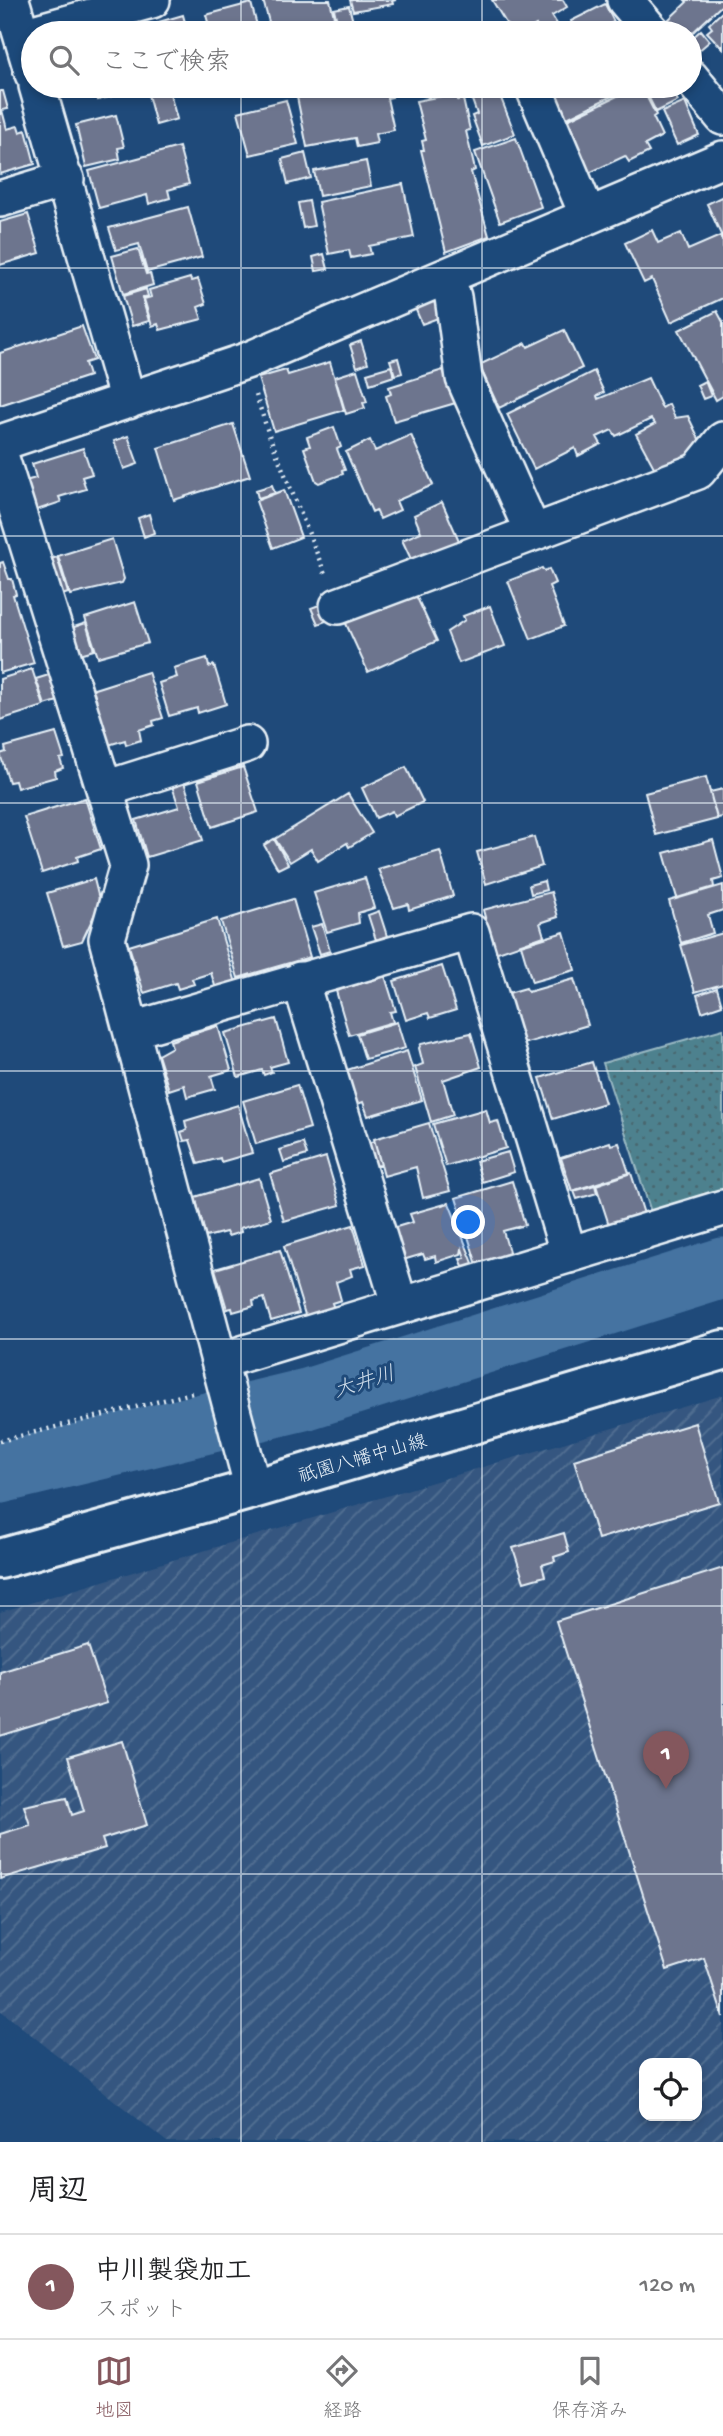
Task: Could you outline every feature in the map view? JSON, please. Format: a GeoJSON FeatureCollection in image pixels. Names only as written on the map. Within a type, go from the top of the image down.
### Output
{"type":"FeatureCollection","features":[{"type":"Feature","properties":{"kind":"main road","name":"祇園八幡中山線"},"geometry":{"type":"LineString","coordinates":[[0,1559],[253,1489],[723,1350]]}},
{"type":"Feature","properties":{"kind":"street"},"geometry":{"type":"LineString","coordinates":[[12,0],[21,32]]}},
{"type":"Feature","properties":{"kind":"street"},"geometry":{"type":"LineString","coordinates":[[76,21],[152,0]]}},
{"type":"Feature","properties":{"kind":"street"},"geometry":{"type":"LineString","coordinates":[[625,0],[643,21]]}},
{"type":"Feature","properties":{"kind":"street"},"geometry":{"type":"LineString","coordinates":[[702,92],[723,117]]}},
{"type":"Feature","properties":{"kind":"street"},"geometry":{"type":"LineString","coordinates":[[41,98],[128,401]]}},
{"type":"Feature","properties":{"kind":"street"},"geometry":{"type":"LineString","coordinates":[[538,98],[588,216]]}},
{"type":"Feature","properties":{"kind":"street"},"geometry":{"type":"LineString","coordinates":[[0,443],[246,361],[723,159]]}},
{"type":"Feature","properties":{"kind":"street"},"geometry":{"type":"LineString","coordinates":[[0,199],[66,179]]}},
{"type":"Feature","properties":{"kind":"street"},"geometry":{"type":"LineString","coordinates":[[446,277],[453,297],[464,377],[533,533]]}},
{"type":"Feature","properties":{"kind":"street"},"geometry":{"type":"LineString","coordinates":[[338,606],[698,471],[723,440]]}},
{"type":"Feature","properties":{"kind":"street"},"geometry":{"type":"LineString","coordinates":[[0,455],[128,865],[107,939],[253,1489]]}},
{"type":"Feature","properties":{"kind":"street"},"geometry":{"type":"LineString","coordinates":[[105,789],[247,744]]}},
{"type":"Feature","properties":{"kind":"street"},"geometry":{"type":"LineString","coordinates":[[132,1030],[471,932],[569,1255]]}},
{"type":"Feature","properties":{"kind":"street"},"geometry":{"type":"LineString","coordinates":[[300,980],[400,1306]]}},
{"type":"Feature","properties":{"kind":"street"},"geometry":{"type":"LineString","coordinates":[[224,1377],[400,1306],[723,1208]]}},
{"type":"Feature","properties":{"kind":"path"},"geometry":{"type":"LineString","coordinates":[[246,361],[269,435],[338,606]]}},
{"type":"Feature","properties":{"kind":"shaded area"},"geometry":{"type":"Polygon","coordinates":[[[723,1395],[723,2142],[167,2142],[0,2010],[0,1612],[723,1395]]]}},
{"type":"Feature","properties":{"kind":"green space"},"geometry":{"type":"Polygon","coordinates":[[[723,1029],[723,1190],[651,1212],[603,1063],[723,1029]]]}},
{"type":"Feature","properties":{"kind":"building"},"geometry":{"type":"Polygon","coordinates":[[[263,0],[330,0],[335,21],[269,21],[263,0]]]}},
{"type":"Feature","properties":{"kind":"building"},"geometry":{"type":"Polygon","coordinates":[[[350,0],[396,0],[392,1],[393,4],[353,11],[350,0]]]}},
{"type":"Feature","properties":{"kind":"building"},"geometry":{"type":"Polygon","coordinates":[[[492,0],[563,0],[567,7],[552,16],[555,21],[505,21],[492,0]]]}},
{"type":"Feature","properties":{"kind":"building"},"geometry":{"type":"Polygon","coordinates":[[[685,0],[723,0],[723,4],[702,24],[702,21],[668,20],[687,2],[685,0]]]}},
{"type":"Feature","properties":{"kind":"building"},"geometry":{"type":"Polygon","coordinates":[[[251,3],[256,21],[208,21],[206,15],[251,3]]]}},
{"type":"Feature","properties":{"kind":"building"},"geometry":{"type":"Polygon","coordinates":[[[605,4],[614,21],[571,21],[605,4]]]}},
{"type":"Feature","properties":{"kind":"building"},"geometry":{"type":"Polygon","coordinates":[[[349,6],[353,21],[337,21],[334,9],[349,6]]]}},
{"type":"Feature","properties":{"kind":"building"},"geometry":{"type":"Polygon","coordinates":[[[723,11],[723,49],[707,32],[712,28],[709,24],[723,11]]]}},
{"type":"Feature","properties":{"kind":"building"},"geometry":{"type":"Polygon","coordinates":[[[183,15],[185,21],[162,21],[183,15]]]}},
{"type":"Feature","properties":{"kind":"building"},"geometry":{"type":"Polygon","coordinates":[[[702,31],[710,41],[702,48],[702,31]]]}},
{"type":"Feature","properties":{"kind":"building"},"geometry":{"type":"Polygon","coordinates":[[[0,91],[3,91],[8,109],[2,110],[7,129],[18,126],[20,132],[26,130],[35,164],[0,174],[0,91]]]}},
{"type":"Feature","properties":{"kind":"building"},"geometry":{"type":"Polygon","coordinates":[[[149,98],[171,98],[177,119],[156,125],[149,98]]]}},
{"type":"Feature","properties":{"kind":"building"},"geometry":{"type":"Polygon","coordinates":[[[297,98],[387,98],[394,130],[375,134],[377,143],[357,147],[355,138],[307,147],[297,98]]]}},
{"type":"Feature","properties":{"kind":"building"},"geometry":{"type":"Polygon","coordinates":[[[432,98],[463,99],[470,130],[466,131],[475,170],[471,172],[489,236],[446,252],[421,150],[424,150],[422,141],[426,140],[416,101],[432,98]]]}},
{"type":"Feature","properties":{"kind":"building"},"geometry":{"type":"Polygon","coordinates":[[[471,98],[501,98],[515,134],[483,146],[472,116],[477,114],[471,98]]]}},
{"type":"Feature","properties":{"kind":"building"},"geometry":{"type":"Polygon","coordinates":[[[550,98],[608,98],[561,121],[550,98]]]}},
{"type":"Feature","properties":{"kind":"building"},"geometry":{"type":"Polygon","coordinates":[[[613,98],[647,98],[662,136],[645,145],[649,152],[629,162],[625,156],[587,174],[561,123],[613,98]]]}},
{"type":"Feature","properties":{"kind":"building"},"geometry":{"type":"Polygon","coordinates":[[[649,98],[676,98],[678,101],[656,112],[649,98]]]}},
{"type":"Feature","properties":{"kind":"building"},"geometry":{"type":"Polygon","coordinates":[[[286,100],[298,144],[250,155],[238,112],[286,100]]]}},
{"type":"Feature","properties":{"kind":"building"},"geometry":{"type":"Polygon","coordinates":[[[685,102],[699,135],[677,145],[662,112],[685,102]]]}},
{"type":"Feature","properties":{"kind":"building"},"geometry":{"type":"Polygon","coordinates":[[[116,115],[124,147],[118,148],[120,159],[86,167],[76,125],[116,115]]]}},
{"type":"Feature","properties":{"kind":"building"},"geometry":{"type":"Polygon","coordinates":[[[516,138],[541,207],[500,222],[475,152],[516,138]]]}},
{"type":"Feature","properties":{"kind":"building"},"geometry":{"type":"Polygon","coordinates":[[[179,147],[189,184],[168,190],[170,198],[149,204],[147,195],[99,208],[89,171],[179,147]]]}},
{"type":"Feature","properties":{"kind":"building"},"geometry":{"type":"Polygon","coordinates":[[[305,153],[311,178],[288,184],[282,159],[305,153]]]}},
{"type":"Feature","properties":{"kind":"building"},"geometry":{"type":"Polygon","coordinates":[[[366,161],[371,186],[319,196],[314,171],[366,161]]]}},
{"type":"Feature","properties":{"kind":"building"},"geometry":{"type":"Polygon","coordinates":[[[403,184],[414,237],[369,246],[371,254],[351,258],[349,250],[329,254],[318,202],[403,184]]]}},
{"type":"Feature","properties":{"kind":"building"},"geometry":{"type":"Polygon","coordinates":[[[723,196],[723,239],[707,204],[723,196]]]}},
{"type":"Feature","properties":{"kind":"building"},"geometry":{"type":"Polygon","coordinates":[[[309,201],[314,226],[303,228],[298,203],[309,201]]]}},
{"type":"Feature","properties":{"kind":"building"},"geometry":{"type":"Polygon","coordinates":[[[188,207],[202,257],[147,272],[139,244],[116,250],[109,228],[188,207]]]}},
{"type":"Feature","properties":{"kind":"building"},"geometry":{"type":"Polygon","coordinates":[[[28,214],[40,253],[0,265],[0,222],[28,214]]]}},
{"type":"Feature","properties":{"kind":"building"},"geometry":{"type":"Polygon","coordinates":[[[652,230],[658,243],[681,233],[688,250],[720,236],[723,242],[723,298],[671,322],[652,279],[644,283],[625,243],[652,230]]]}},
{"type":"Feature","properties":{"kind":"building"},"geometry":{"type":"Polygon","coordinates":[[[138,249],[146,274],[150,273],[153,285],[123,294],[112,256],[138,249]]]}},
{"type":"Feature","properties":{"kind":"building"},"geometry":{"type":"Polygon","coordinates":[[[324,254],[328,269],[316,271],[313,257],[324,254]]]}},
{"type":"Feature","properties":{"kind":"building"},"geometry":{"type":"Polygon","coordinates":[[[190,278],[191,281],[198,279],[206,304],[198,307],[202,319],[160,330],[158,324],[152,326],[144,299],[151,297],[149,290],[190,278]]]}},
{"type":"Feature","properties":{"kind":"building"},"geometry":{"type":"Polygon","coordinates":[[[146,289],[148,296],[142,298],[149,321],[132,326],[123,296],[146,289]]]}},
{"type":"Feature","properties":{"kind":"building"},"geometry":{"type":"Polygon","coordinates":[[[439,298],[446,315],[422,324],[415,308],[439,298]]]}},
{"type":"Feature","properties":{"kind":"building"},"geometry":{"type":"Polygon","coordinates":[[[717,311],[723,322],[723,396],[716,400],[679,330],[717,311]]]}},
{"type":"Feature","properties":{"kind":"building"},"geometry":{"type":"Polygon","coordinates":[[[82,326],[94,360],[85,363],[89,376],[0,405],[0,353],[82,326]]]}},
{"type":"Feature","properties":{"kind":"building"},"geometry":{"type":"Polygon","coordinates":[[[564,330],[582,368],[499,408],[479,365],[526,343],[528,347],[564,330]]]}},
{"type":"Feature","properties":{"kind":"building"},"geometry":{"type":"Polygon","coordinates":[[[361,341],[368,363],[357,367],[350,345],[361,341]]]}},
{"type":"Feature","properties":{"kind":"building"},"geometry":{"type":"Polygon","coordinates":[[[398,358],[402,373],[395,375],[390,360],[398,358]]]}},
{"type":"Feature","properties":{"kind":"building"},"geometry":{"type":"Polygon","coordinates":[[[330,362],[344,410],[274,431],[258,378],[286,370],[288,375],[330,362]]]}},
{"type":"Feature","properties":{"kind":"building"},"geometry":{"type":"Polygon","coordinates":[[[391,366],[394,376],[370,384],[367,373],[391,366]]]}},
{"type":"Feature","properties":{"kind":"building"},"geometry":{"type":"Polygon","coordinates":[[[357,370],[367,402],[363,403],[365,408],[346,414],[335,377],[357,370]]]}},
{"type":"Feature","properties":{"kind":"building"},"geometry":{"type":"Polygon","coordinates":[[[443,370],[445,375],[449,374],[459,402],[394,421],[386,396],[391,394],[389,387],[443,370]]]}},
{"type":"Feature","properties":{"kind":"building"},"geometry":{"type":"Polygon","coordinates":[[[594,371],[604,392],[597,396],[598,399],[648,378],[662,408],[669,404],[675,418],[688,416],[703,447],[656,471],[636,434],[655,424],[651,419],[616,436],[612,430],[597,437],[601,444],[578,456],[575,448],[534,469],[507,414],[594,371]]]}},
{"type":"Feature","properties":{"kind":"building"},"geometry":{"type":"Polygon","coordinates":[[[705,381],[711,396],[703,399],[697,385],[705,381]]]}},
{"type":"Feature","properties":{"kind":"building"},"geometry":{"type":"Polygon","coordinates":[[[233,424],[250,476],[174,500],[158,448],[233,424]]]}},
{"type":"Feature","properties":{"kind":"building"},"geometry":{"type":"Polygon","coordinates":[[[334,427],[341,447],[337,449],[345,470],[342,471],[343,474],[319,483],[304,448],[310,446],[307,437],[334,427]]]}},
{"type":"Feature","properties":{"kind":"building"},"geometry":{"type":"Polygon","coordinates":[[[411,435],[433,485],[396,501],[400,510],[380,519],[376,510],[372,512],[346,452],[370,440],[375,451],[411,435]]]}},
{"type":"Feature","properties":{"kind":"building"},"geometry":{"type":"Polygon","coordinates":[[[128,436],[138,464],[124,469],[114,441],[128,436]]]}},
{"type":"Feature","properties":{"kind":"building"},"geometry":{"type":"Polygon","coordinates":[[[83,448],[92,474],[82,477],[86,489],[59,497],[61,502],[34,511],[25,481],[36,478],[32,464],[83,448]]]}},
{"type":"Feature","properties":{"kind":"building"},"geometry":{"type":"Polygon","coordinates":[[[272,485],[275,493],[258,498],[256,490],[272,485]]]}},
{"type":"Feature","properties":{"kind":"building"},"geometry":{"type":"Polygon","coordinates":[[[284,490],[301,537],[273,548],[256,501],[284,490]]]}},
{"type":"Feature","properties":{"kind":"building"},"geometry":{"type":"Polygon","coordinates":[[[442,502],[464,552],[417,572],[402,540],[421,532],[414,515],[442,502]]]}},
{"type":"Feature","properties":{"kind":"building"},"geometry":{"type":"Polygon","coordinates":[[[149,514],[154,533],[144,537],[138,518],[149,514]]]}},
{"type":"Feature","properties":{"kind":"building"},"geometry":{"type":"Polygon","coordinates":[[[112,539],[124,579],[122,583],[70,595],[58,556],[112,539]]]}},
{"type":"Feature","properties":{"kind":"building"},"geometry":{"type":"Polygon","coordinates":[[[57,557],[68,593],[59,596],[48,560],[57,557]]]}},
{"type":"Feature","properties":{"kind":"building"},"geometry":{"type":"Polygon","coordinates":[[[3,562],[9,579],[12,579],[16,594],[13,595],[34,663],[0,673],[0,563],[3,562]]]}},
{"type":"Feature","properties":{"kind":"building"},"geometry":{"type":"Polygon","coordinates":[[[542,568],[544,571],[549,569],[555,583],[549,586],[564,626],[531,639],[508,581],[542,568]]]}},
{"type":"Feature","properties":{"kind":"building"},"geometry":{"type":"Polygon","coordinates":[[[414,591],[437,641],[368,672],[343,617],[414,591]]]}},
{"type":"Feature","properties":{"kind":"building"},"geometry":{"type":"Polygon","coordinates":[[[135,602],[148,643],[98,657],[85,618],[135,602]]]}},
{"type":"Feature","properties":{"kind":"building"},"geometry":{"type":"Polygon","coordinates":[[[327,602],[334,618],[318,624],[311,608],[327,602]]]}},
{"type":"Feature","properties":{"kind":"building"},"geometry":{"type":"Polygon","coordinates":[[[490,606],[505,646],[459,663],[447,632],[465,620],[463,616],[490,606]]]}},
{"type":"Feature","properties":{"kind":"building"},"geometry":{"type":"Polygon","coordinates":[[[86,623],[94,650],[76,655],[68,629],[86,623]]]}},
{"type":"Feature","properties":{"kind":"building"},"geometry":{"type":"Polygon","coordinates":[[[207,658],[209,667],[214,665],[226,704],[198,713],[197,708],[169,716],[159,683],[177,677],[174,668],[207,658]]]}},
{"type":"Feature","properties":{"kind":"building"},"geometry":{"type":"Polygon","coordinates":[[[32,669],[44,706],[0,720],[0,679],[32,669]]]}},
{"type":"Feature","properties":{"kind":"building"},"geometry":{"type":"Polygon","coordinates":[[[148,672],[163,718],[153,721],[154,725],[139,730],[141,740],[126,745],[125,740],[105,746],[88,691],[148,672]]]}},
{"type":"Feature","properties":{"kind":"building"},"geometry":{"type":"Polygon","coordinates":[[[52,674],[61,700],[45,705],[36,679],[52,674]]]}},
{"type":"Feature","properties":{"kind":"building"},"geometry":{"type":"Polygon","coordinates":[[[56,733],[64,758],[60,759],[63,768],[55,771],[56,777],[17,788],[15,781],[9,782],[0,754],[6,752],[5,747],[56,733]]]}},
{"type":"Feature","properties":{"kind":"building"},"geometry":{"type":"Polygon","coordinates":[[[243,767],[258,812],[212,827],[198,781],[243,767]]]}},
{"type":"Feature","properties":{"kind":"building"},"geometry":{"type":"Polygon","coordinates":[[[406,767],[423,802],[394,816],[392,811],[376,818],[362,788],[406,767]]]}},
{"type":"Feature","properties":{"kind":"building"},"geometry":{"type":"Polygon","coordinates":[[[706,777],[717,819],[656,835],[645,793],[706,777]]]}},
{"type":"Feature","properties":{"kind":"building"},"geometry":{"type":"Polygon","coordinates":[[[184,782],[203,840],[147,857],[136,820],[179,807],[172,786],[184,782]]]}},
{"type":"Feature","properties":{"kind":"building"},"geometry":{"type":"Polygon","coordinates":[[[723,789],[723,817],[717,818],[710,792],[723,789]]]}},
{"type":"Feature","properties":{"kind":"building"},"geometry":{"type":"Polygon","coordinates":[[[348,794],[372,833],[349,847],[347,843],[318,861],[311,849],[290,862],[275,839],[348,794]]]}},
{"type":"Feature","properties":{"kind":"building"},"geometry":{"type":"Polygon","coordinates":[[[85,798],[101,849],[77,857],[78,861],[42,873],[24,817],[85,798]]]}},
{"type":"Feature","properties":{"kind":"building"},"geometry":{"type":"Polygon","coordinates":[[[534,837],[542,866],[486,884],[477,852],[534,837]]]}},
{"type":"Feature","properties":{"kind":"building"},"geometry":{"type":"Polygon","coordinates":[[[274,839],[288,864],[278,869],[264,845],[274,839]]]}},
{"type":"Feature","properties":{"kind":"building"},"geometry":{"type":"Polygon","coordinates":[[[713,840],[723,878],[713,881],[714,887],[677,898],[664,853],[713,840]]]}},
{"type":"Feature","properties":{"kind":"building"},"geometry":{"type":"Polygon","coordinates":[[[440,851],[453,896],[409,910],[408,904],[394,908],[378,869],[440,851]]]}},
{"type":"Feature","properties":{"kind":"building"},"geometry":{"type":"Polygon","coordinates":[[[365,878],[374,908],[358,913],[359,923],[327,932],[314,893],[365,878]]]}},
{"type":"Feature","properties":{"kind":"building"},"geometry":{"type":"Polygon","coordinates":[[[94,879],[100,903],[82,941],[63,946],[47,893],[94,879]]]}},
{"type":"Feature","properties":{"kind":"building"},"geometry":{"type":"Polygon","coordinates":[[[544,881],[546,890],[531,894],[529,885],[544,881]]]}},
{"type":"Feature","properties":{"kind":"building"},"geometry":{"type":"Polygon","coordinates":[[[723,885],[723,910],[708,915],[713,933],[681,943],[669,901],[723,885]]]}},
{"type":"Feature","properties":{"kind":"building"},"geometry":{"type":"Polygon","coordinates":[[[551,892],[558,917],[540,923],[544,936],[495,953],[483,910],[551,892]]]}},
{"type":"Feature","properties":{"kind":"building"},"geometry":{"type":"Polygon","coordinates":[[[293,899],[310,957],[238,978],[221,921],[293,899]]]}},
{"type":"Feature","properties":{"kind":"building"},"geometry":{"type":"Polygon","coordinates":[[[379,911],[387,936],[376,940],[368,915],[379,911]]]}},
{"type":"Feature","properties":{"kind":"building"},"geometry":{"type":"Polygon","coordinates":[[[217,919],[236,983],[216,989],[211,973],[192,979],[194,984],[178,989],[176,983],[144,993],[129,946],[217,919]]]}},
{"type":"Feature","properties":{"kind":"building"},"geometry":{"type":"Polygon","coordinates":[[[322,924],[330,951],[320,954],[311,927],[322,924]]]}},
{"type":"Feature","properties":{"kind":"building"},"geometry":{"type":"Polygon","coordinates":[[[564,932],[575,970],[532,982],[521,945],[564,932]]]}},
{"type":"Feature","properties":{"kind":"building"},"geometry":{"type":"Polygon","coordinates":[[[723,933],[723,984],[695,992],[681,945],[723,933]]]}},
{"type":"Feature","properties":{"kind":"building"},"geometry":{"type":"Polygon","coordinates":[[[442,966],[456,1010],[430,1018],[428,1013],[406,1020],[394,981],[442,966]]]}},
{"type":"Feature","properties":{"kind":"building"},"geometry":{"type":"Polygon","coordinates":[[[385,976],[396,1011],[390,1012],[393,1022],[349,1035],[336,991],[385,976]]]}},
{"type":"Feature","properties":{"kind":"building"},"geometry":{"type":"Polygon","coordinates":[[[574,979],[588,1025],[520,1045],[505,994],[526,988],[528,992],[574,979]]]}},
{"type":"Feature","properties":{"kind":"building"},"geometry":{"type":"Polygon","coordinates":[[[717,988],[722,1005],[702,1012],[697,995],[717,988]]]}},
{"type":"Feature","properties":{"kind":"building"},"geometry":{"type":"Polygon","coordinates":[[[276,1019],[288,1062],[270,1067],[272,1072],[264,1075],[262,1070],[238,1077],[225,1033],[276,1019]]]}},
{"type":"Feature","properties":{"kind":"building"},"geometry":{"type":"Polygon","coordinates":[[[397,1022],[405,1048],[365,1059],[357,1034],[397,1022]]]}},
{"type":"Feature","properties":{"kind":"building"},"geometry":{"type":"Polygon","coordinates":[[[218,1026],[231,1070],[211,1076],[215,1089],[187,1097],[184,1085],[169,1090],[158,1055],[172,1047],[170,1041],[218,1026]]]}},
{"type":"Feature","properties":{"kind":"building"},"geometry":{"type":"Polygon","coordinates":[[[471,1033],[481,1067],[443,1080],[453,1115],[431,1122],[415,1067],[423,1064],[419,1048],[421,1044],[471,1033]]]}},
{"type":"Feature","properties":{"kind":"building"},"geometry":{"type":"Polygon","coordinates":[[[407,1051],[422,1100],[368,1116],[363,1102],[355,1105],[344,1071],[407,1051]]]}},
{"type":"Feature","properties":{"kind":"building"},"geometry":{"type":"Polygon","coordinates":[[[592,1062],[605,1103],[553,1119],[540,1078],[592,1062]]]}},
{"type":"Feature","properties":{"kind":"building"},"geometry":{"type":"Polygon","coordinates":[[[297,1085],[310,1128],[256,1144],[243,1101],[297,1085]]]}},
{"type":"Feature","properties":{"kind":"building"},"geometry":{"type":"Polygon","coordinates":[[[238,1105],[252,1153],[221,1162],[220,1158],[198,1164],[190,1140],[184,1141],[181,1132],[187,1130],[185,1121],[238,1105]]]}},
{"type":"Feature","properties":{"kind":"building"},"geometry":{"type":"Polygon","coordinates":[[[486,1109],[490,1123],[498,1121],[506,1148],[446,1166],[433,1124],[486,1109]]]}},
{"type":"Feature","properties":{"kind":"building"},"geometry":{"type":"Polygon","coordinates":[[[429,1123],[450,1191],[423,1198],[416,1167],[384,1176],[374,1139],[429,1123]]]}},
{"type":"Feature","properties":{"kind":"building"},"geometry":{"type":"Polygon","coordinates":[[[374,1141],[381,1165],[373,1166],[366,1144],[374,1141]]]}},
{"type":"Feature","properties":{"kind":"building"},"geometry":{"type":"Polygon","coordinates":[[[610,1142],[611,1145],[619,1143],[629,1173],[572,1191],[561,1158],[610,1142]]]}},
{"type":"Feature","properties":{"kind":"building"},"geometry":{"type":"Polygon","coordinates":[[[303,1143],[307,1155],[284,1162],[280,1150],[303,1143]]]}},
{"type":"Feature","properties":{"kind":"building"},"geometry":{"type":"Polygon","coordinates":[[[508,1152],[514,1172],[482,1182],[476,1161],[508,1152]]]}},
{"type":"Feature","properties":{"kind":"building"},"geometry":{"type":"Polygon","coordinates":[[[326,1157],[340,1205],[284,1221],[270,1174],[326,1157]]]}},
{"type":"Feature","properties":{"kind":"building"},"geometry":{"type":"Polygon","coordinates":[[[631,1173],[644,1214],[609,1225],[596,1185],[631,1173]]]}},
{"type":"Feature","properties":{"kind":"building"},"geometry":{"type":"Polygon","coordinates":[[[259,1178],[271,1219],[240,1228],[241,1232],[228,1236],[226,1232],[206,1237],[195,1197],[259,1178]]]}},
{"type":"Feature","properties":{"kind":"building"},"geometry":{"type":"Polygon","coordinates":[[[512,1181],[525,1225],[503,1231],[510,1255],[477,1265],[456,1198],[512,1181]]]}},
{"type":"Feature","properties":{"kind":"building"},"geometry":{"type":"Polygon","coordinates":[[[595,1185],[597,1193],[577,1199],[574,1191],[595,1185]]]}},
{"type":"Feature","properties":{"kind":"building"},"geometry":{"type":"Polygon","coordinates":[[[449,1203],[473,1263],[463,1266],[460,1259],[465,1258],[462,1249],[461,1254],[436,1262],[435,1256],[425,1259],[423,1254],[403,1260],[393,1228],[413,1222],[410,1214],[449,1203]]]}},
{"type":"Feature","properties":{"kind":"building"},"geometry":{"type":"Polygon","coordinates":[[[353,1225],[365,1265],[350,1269],[352,1276],[336,1282],[341,1300],[332,1303],[334,1309],[306,1318],[284,1246],[353,1225]]]}},
{"type":"Feature","properties":{"kind":"building"},"geometry":{"type":"Polygon","coordinates":[[[280,1250],[299,1313],[271,1321],[264,1298],[253,1301],[254,1306],[233,1312],[232,1308],[227,1309],[215,1269],[280,1250]]]}},
{"type":"Feature","properties":{"kind":"building"},"geometry":{"type":"Polygon","coordinates":[[[695,1423],[719,1502],[598,1539],[574,1460],[695,1423]]]}},
{"type":"Feature","properties":{"kind":"building"},"geometry":{"type":"Polygon","coordinates":[[[564,1533],[569,1552],[542,1565],[545,1576],[524,1582],[513,1548],[564,1533]]]}},
{"type":"Feature","properties":{"kind":"building"},"geometry":{"type":"Polygon","coordinates":[[[723,1568],[723,2017],[704,1958],[667,1970],[556,1621],[723,1568]]]}},
{"type":"Feature","properties":{"kind":"building"},"geometry":{"type":"Polygon","coordinates":[[[88,1645],[107,1703],[0,1736],[0,1672],[88,1645]]]}},
{"type":"Feature","properties":{"kind":"building"},"geometry":{"type":"Polygon","coordinates":[[[122,1741],[147,1825],[102,1839],[105,1848],[0,1879],[0,1834],[30,1825],[24,1806],[67,1797],[72,1815],[84,1811],[68,1757],[122,1741]]]}},
{"type":"Feature","properties":{"kind":"waterway","name":"大井川"},"geometry":{"type":"LineString","coordinates":[[0,1473],[307,1399],[723,1268]]}},
{"type":"Feature","properties":{"kind":"place","name":"中川製袋加工"},"geometry":{"type":"Point","coordinates":[666,1789]}}]}
